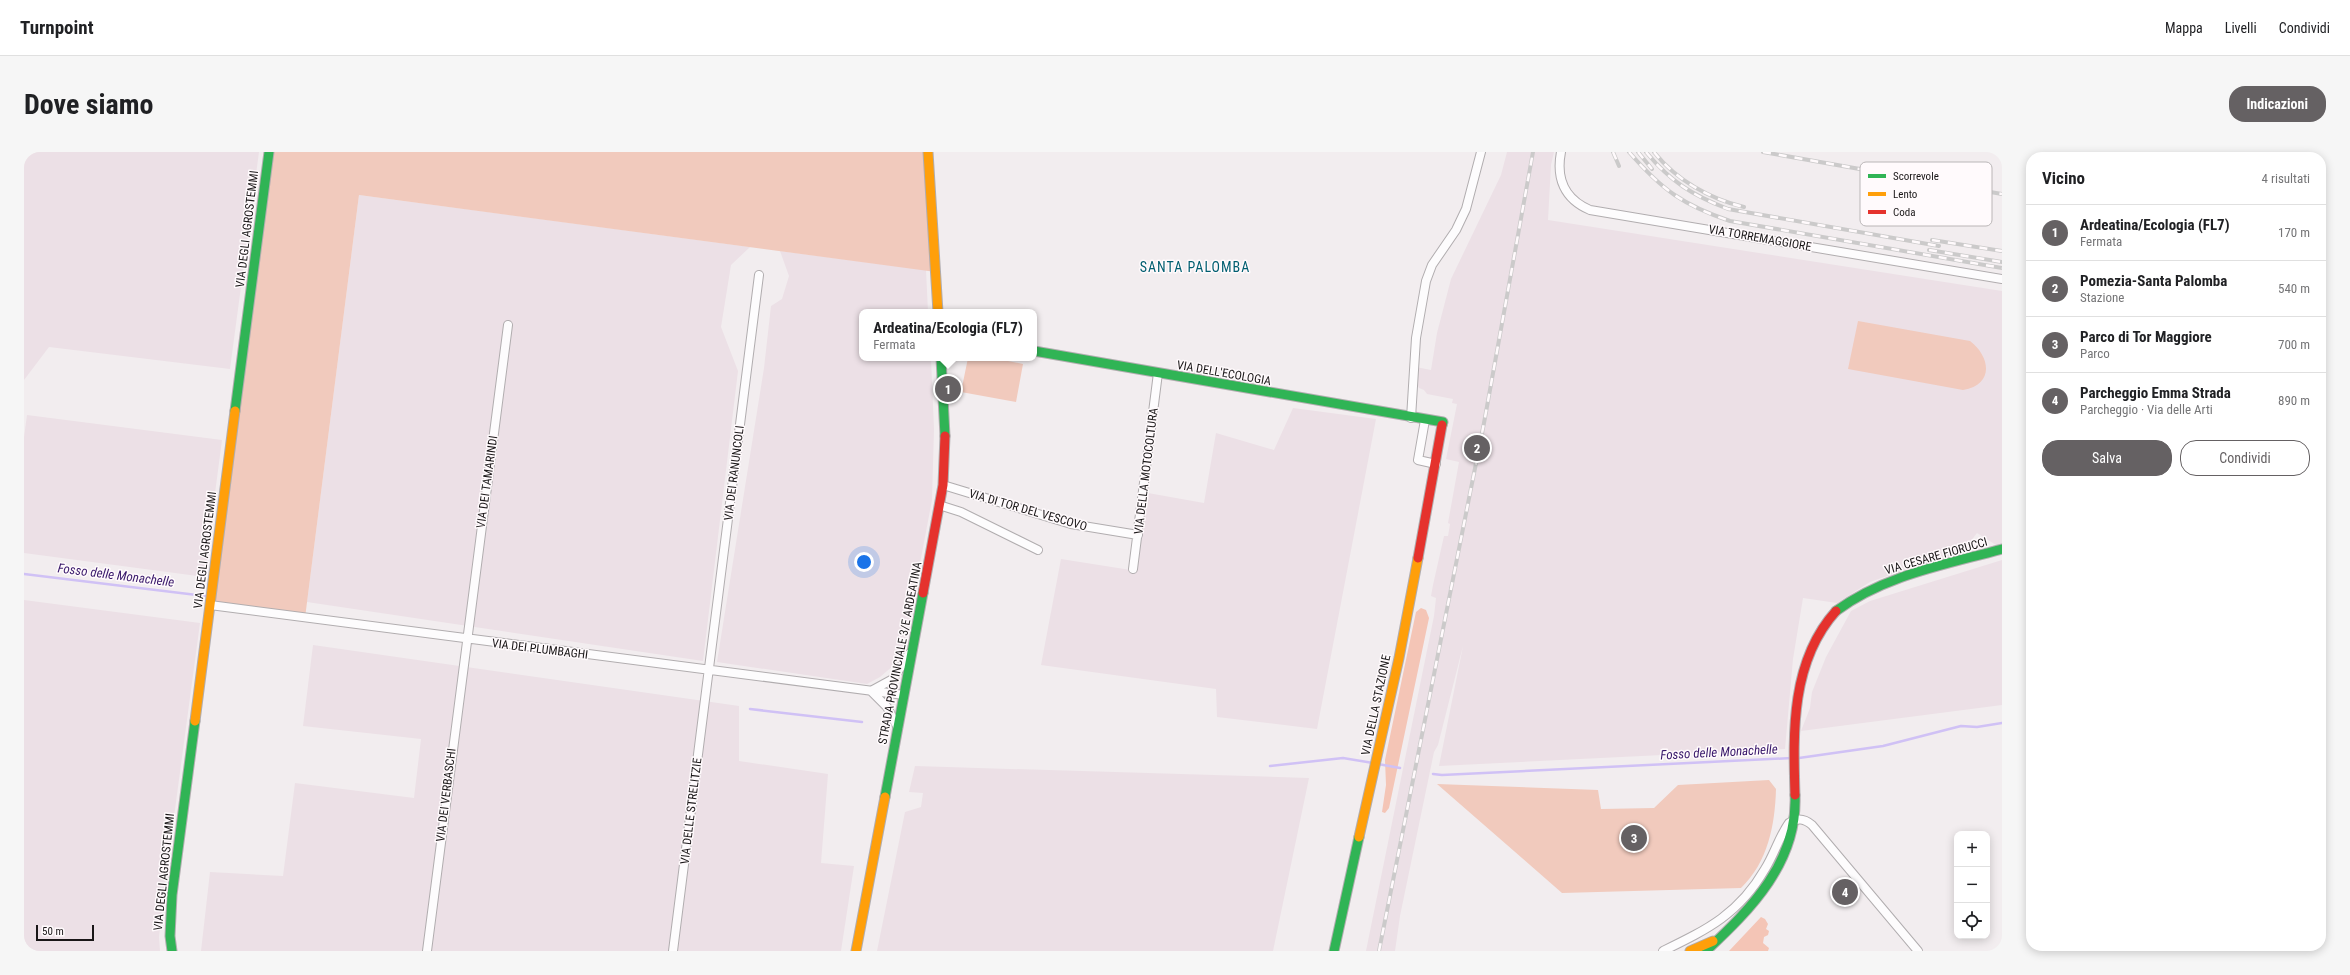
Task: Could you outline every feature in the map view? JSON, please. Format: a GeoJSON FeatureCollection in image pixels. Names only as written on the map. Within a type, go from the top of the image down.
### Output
{"type":"FeatureCollection","features":[{"type":"Feature","properties":{"kind":"street","name":"VIA DEGLI AGROSTEMMI"},"geometry":{"type":"LineString","coordinates":[[172,951],[170,936],[172,895],[269,152]]}},
{"type":"Feature","properties":{"kind":"street"},"geometry":{"type":"LineString","coordinates":[[928,152],[938,309]]}},
{"type":"Feature","properties":{"kind":"street"},"geometry":{"type":"LineString","coordinates":[[1436,464],[1418,460],[1425,420],[1411,418],[1416,338],[1426,281],[1432,265],[1456,230],[1466,209],[1481,152]]}},
{"type":"Feature","properties":{"kind":"street","name":"VIA TORREMAGGIORE"},"geometry":{"type":"LineString","coordinates":[[1562,152],[1559,170],[1563,188],[1575,202],[1590,210],[2002,279]]}},
{"type":"Feature","properties":{"kind":"street","name":"VIA DEI RANUNCOLI"},"geometry":{"type":"LineString","coordinates":[[709,670],[759,275]]}},
{"type":"Feature","properties":{"kind":"street","name":"VIA DEI TAMARINDI"},"geometry":{"type":"LineString","coordinates":[[466,640],[508,325]]}},
{"type":"Feature","properties":{"kind":"street","name":"VIA DELL'ECOLOGIA"},"geometry":{"type":"LineString","coordinates":[[1037,352],[1411,418]]}},
{"type":"Feature","properties":{"kind":"street","name":"STRADA PROVINCIALE 3/E ARDEATINA"},"geometry":{"type":"LineString","coordinates":[[856,951],[942,485],[945,426],[941,361]]}},
{"type":"Feature","properties":{"kind":"street","name":"VIA DELLA MOTOCOLTURA"},"geometry":{"type":"LineString","coordinates":[[1134,569],[1158,373]]}},
{"type":"Feature","properties":{"kind":"street","name":"VIA DELLA STAZIONE"},"geometry":{"type":"LineString","coordinates":[[1334,951],[1402,646],[1436,464],[1443,422],[1425,420]]}},
{"type":"Feature","properties":{"kind":"street","name":"VIA DI TOR DEL VESCOVO"},"geometry":{"type":"LineString","coordinates":[[942,485],[1071,524],[1138,535]]}},
{"type":"Feature","properties":{"kind":"street"},"geometry":{"type":"LineString","coordinates":[[938,505],[962,512],[1038,550]]}},
{"type":"Feature","properties":{"kind":"street","name":"VIA CESARE FIORUCCI"},"geometry":{"type":"LineString","coordinates":[[1706,951],[1744,916],[1764,894],[1781,861],[1794,820],[1794,744],[1805,659],[1815,639],[1836,612],[1859,596],[1892,580],[2002,550]]}},
{"type":"Feature","properties":{"kind":"street","name":"VIA DEI PLUMBAGHI"},"geometry":{"type":"LineString","coordinates":[[210,605],[466,640],[904,695]]}},
{"type":"Feature","properties":{"kind":"street","name":"VIA DEI VERBASCHI"},"geometry":{"type":"LineString","coordinates":[[427,951],[466,640]]}},
{"type":"Feature","properties":{"kind":"street"},"geometry":{"type":"LineString","coordinates":[[898,729],[887,707],[870,691],[893,679],[913,646]]}},
{"type":"Feature","properties":{"kind":"street","name":"VIA DELLE STRELITZIE"},"geometry":{"type":"LineString","coordinates":[[673,951],[709,670]]}},
{"type":"Feature","properties":{"kind":"street"},"geometry":{"type":"LineString","coordinates":[[1663,951],[1702,932],[1738,904],[1765,869],[1787,824],[1794,820],[1805,819],[1812,825],[1918,951]]}},
{"type":"Feature","properties":{"kind":"street"},"geometry":{"type":"LineString","coordinates":[[1715,951],[1721,937]]}},
{"type":"Feature","properties":{"kind":"street","name":"VIA CESARE FIORUCCI"},"geometry":{"type":"LineString","coordinates":[[1690,951],[1721,937]]}},
{"type":"Feature","properties":{"kind":"shaded area"},"geometry":{"type":"Polygon","coordinates":[[[24,152],[259,152],[230,369],[49,347],[24,380],[24,152]]]}},
{"type":"Feature","properties":{"kind":"shaded area"},"geometry":{"type":"Polygon","coordinates":[[[269,152],[928,152],[936,272],[359,195],[305,618],[210,605],[269,152]]]}},
{"type":"Feature","properties":{"kind":"shaded area"},"geometry":{"type":"Polygon","coordinates":[[[1507,152],[1554,152],[1551,165],[1548,220],[2002,291],[2002,544],[1996,545],[1977,533],[1960,555],[1910,568],[1870,582],[1837,603],[1803,598],[1793,659],[1785,749],[1439,766],[1463,646],[1438,745],[1434,752],[1400,916],[1395,951],[1366,951],[1434,616],[1436,598],[1431,596],[1444,536],[1448,536],[1450,524],[1448,523],[1459,462],[1446,459],[1457,404],[1452,403],[1453,399],[1427,394],[1424,390],[1419,388],[1415,380],[1416,367],[1431,370],[1437,333],[1451,279],[1501,175],[1507,152]]]}},
{"type":"Feature","properties":{"kind":"shaded area"},"geometry":{"type":"Polygon","coordinates":[[[359,195],[750,247],[731,265],[721,327],[738,371],[703,661],[307,602],[359,195]]]}},
{"type":"Feature","properties":{"kind":"shaded area"},"geometry":{"type":"Polygon","coordinates":[[[780,251],[926,270],[928,309],[859,309],[859,361],[931,361],[934,429],[932,500],[904,648],[894,665],[880,677],[867,684],[717,662],[764,368],[771,306],[782,299],[789,276],[780,251]]]}},
{"type":"Feature","properties":{"kind":"shaded area"},"geometry":{"type":"Polygon","coordinates":[[[1858,321],[1970,341],[1977,347],[1985,362],[1986,370],[1984,377],[1973,387],[1963,390],[1848,369],[1858,321]]]}},
{"type":"Feature","properties":{"kind":"shaded area"},"geometry":{"type":"Polygon","coordinates":[[[967,361],[1008,361],[1023,364],[1016,402],[961,392],[967,361]]]}},
{"type":"Feature","properties":{"kind":"shaded area"},"geometry":{"type":"Polygon","coordinates":[[[1293,408],[1376,419],[1317,729],[1217,717],[1216,689],[1041,665],[1061,559],[1137,571],[1148,493],[1204,503],[1216,433],[1274,450],[1293,408]]]}},
{"type":"Feature","properties":{"kind":"shaded area"},"geometry":{"type":"Polygon","coordinates":[[[27,415],[222,440],[209,539],[203,540],[202,550],[208,553],[205,577],[24,553],[24,437],[27,415]]]}},
{"type":"Feature","properties":{"kind":"shaded area"},"geometry":{"type":"Polygon","coordinates":[[[2002,560],[2002,705],[1801,731],[1810,708],[1812,692],[1826,657],[1851,611],[1870,601],[2002,560]]]}},
{"type":"Feature","properties":{"kind":"shaded area"},"geometry":{"type":"Polygon","coordinates":[[[24,600],[200,623],[165,884],[159,937],[160,951],[24,951],[24,600]]]}},
{"type":"Feature","properties":{"kind":"shaded area"},"geometry":{"type":"Polygon","coordinates":[[[1421,608],[1426,610],[1429,618],[1389,808],[1385,813],[1382,812],[1386,785],[1385,760],[1416,612],[1421,608]]]}},
{"type":"Feature","properties":{"kind":"shaded area"},"geometry":{"type":"Polygon","coordinates":[[[313,645],[739,706],[739,761],[828,774],[821,863],[854,866],[841,951],[201,951],[210,872],[283,876],[295,783],[414,798],[421,739],[303,726],[313,645]]]}},
{"type":"Feature","properties":{"kind":"shaded area"},"geometry":{"type":"Polygon","coordinates":[[[915,766],[1309,778],[1273,951],[877,951],[905,812],[921,807],[923,793],[909,792],[915,766]]]}},
{"type":"Feature","properties":{"kind":"shaded area"},"geometry":{"type":"Polygon","coordinates":[[[1769,780],[1776,789],[1772,829],[1764,855],[1758,867],[1741,888],[1562,893],[1437,784],[1598,790],[1601,809],[1654,808],[1678,785],[1769,780]]]}},
{"type":"Feature","properties":{"kind":"shaded area"},"geometry":{"type":"Polygon","coordinates":[[[1761,917],[1765,919],[1768,924],[1766,929],[1769,931],[1768,935],[1764,937],[1763,943],[1769,948],[1768,951],[1729,951],[1761,917]]]}},
{"type":"Feature","properties":{"kind":"waterway","name":"Fosso delle Monachelle"},"geometry":{"type":"LineString","coordinates":[[24,574],[205,596]]}},
{"type":"Feature","properties":{"kind":"waterway","name":"Fosso delle Monachelle"},"geometry":{"type":"LineString","coordinates":[[750,709],[862,722]]}},
{"type":"Feature","properties":{"kind":"waterway","name":"Fosso delle Monachelle"},"geometry":{"type":"LineString","coordinates":[[1799,758],[1883,746],[1961,726],[1977,727],[2002,723]]}},
{"type":"Feature","properties":{"kind":"waterway","name":"Fosso delle Monachelle"},"geometry":{"type":"LineString","coordinates":[[1270,766],[1343,758],[1373,763]]}},
{"type":"Feature","properties":{"kind":"waterway","name":"Fosso delle Monachelle"},"geometry":{"type":"LineString","coordinates":[[1433,774],[1442,775],[1792,758]]}},
{"type":"Feature","properties":{"kind":"waterway","name":"Fosso delle Monachelle"},"geometry":{"type":"LineString","coordinates":[[1378,764],[1400,768]]}},
{"type":"Feature","properties":{"kind":"railway"},"geometry":{"type":"LineString","coordinates":[[1379,951],[1484,423],[1533,152]]}},
{"type":"Feature","properties":{"kind":"railway"},"geometry":{"type":"LineString","coordinates":[[1613,152],[1619,166]]}},
{"type":"Feature","properties":{"kind":"railway"},"geometry":{"type":"LineString","coordinates":[[1629,152],[1652,177],[1674,195],[1699,209],[1730,221],[2002,268]]}},
{"type":"Feature","properties":{"kind":"railway"},"geometry":{"type":"LineString","coordinates":[[1638,152],[1652,169]]}},
{"type":"Feature","properties":{"kind":"railway"},"geometry":{"type":"LineString","coordinates":[[1646,152],[1673,180],[1693,193],[1728,209],[1939,246]]}},
{"type":"Feature","properties":{"kind":"railway"},"geometry":{"type":"LineString","coordinates":[[1654,152],[1683,180],[1694,187],[1719,199],[1744,207]]}},
{"type":"Feature","properties":{"kind":"railway"},"geometry":{"type":"LineString","coordinates":[[1763,152],[1860,169]]}},
{"type":"Feature","properties":{"kind":"railway"},"geometry":{"type":"LineString","coordinates":[[1992,192],[2002,194]]}},
{"type":"Feature","properties":{"kind":"railway"},"geometry":{"type":"LineString","coordinates":[[1932,240],[2002,251]]}},
{"type":"Feature","properties":{"kind":"railway"},"geometry":{"type":"LineString","coordinates":[[1929,250],[2002,262]]}},
{"type":"Feature","properties":{"kind":"traffic: fast"},"geometry":{"type":"LineString","coordinates":[[235,411],[269,152]]}},
{"type":"Feature","properties":{"kind":"traffic: fast"},"geometry":{"type":"LineString","coordinates":[[1037,352],[1443,422],[1442,425]]}},
{"type":"Feature","properties":{"kind":"traffic: fast"},"geometry":{"type":"LineString","coordinates":[[941,361],[945,436]]}},
{"type":"Feature","properties":{"kind":"traffic: fast"},"geometry":{"type":"LineString","coordinates":[[1836,611],[1874,588],[1916,572],[2002,549]]}},
{"type":"Feature","properties":{"kind":"traffic: fast"},"geometry":{"type":"LineString","coordinates":[[885,797],[923,593]]}},
{"type":"Feature","properties":{"kind":"traffic: fast"},"geometry":{"type":"LineString","coordinates":[[172,951],[170,936],[172,895],[195,721]]}},
{"type":"Feature","properties":{"kind":"traffic: fast"},"geometry":{"type":"LineString","coordinates":[[1706,951],[1755,901],[1780,863],[1789,842],[1794,819],[1795,795]]}},
{"type":"Feature","properties":{"kind":"traffic: fast"},"geometry":{"type":"LineString","coordinates":[[1334,951],[1359,837]]}},
{"type":"Feature","properties":{"kind":"traffic: slow"},"geometry":{"type":"LineString","coordinates":[[928,152],[938,309]]}},
{"type":"Feature","properties":{"kind":"traffic: slow"},"geometry":{"type":"LineString","coordinates":[[195,721],[235,411]]}},
{"type":"Feature","properties":{"kind":"traffic: slow"},"geometry":{"type":"LineString","coordinates":[[1359,837],[1399,658],[1418,558]]}},
{"type":"Feature","properties":{"kind":"traffic: slow"},"geometry":{"type":"LineString","coordinates":[[856,951],[885,797]]}},
{"type":"Feature","properties":{"kind":"traffic: slow"},"geometry":{"type":"LineString","coordinates":[[1690,951],[1713,941]]}},
{"type":"Feature","properties":{"kind":"traffic: jam"},"geometry":{"type":"LineString","coordinates":[[1418,558],[1442,425]]}},
{"type":"Feature","properties":{"kind":"traffic: jam"},"geometry":{"type":"LineString","coordinates":[[923,593],[943,485],[945,436]]}},
{"type":"Feature","properties":{"kind":"traffic: jam"},"geometry":{"type":"LineString","coordinates":[[1795,795],[1795,722],[1803,674],[1810,652],[1821,631],[1836,611]]}},
{"type":"Feature","properties":{"kind":"place","name":"Ardeatina/Ecologia (FL7)"},"geometry":{"type":"Point","coordinates":[948,389]}},
{"type":"Feature","properties":{"kind":"place","name":"Pomezia-Santa Palomba"},"geometry":{"type":"Point","coordinates":[1477,448]}},
{"type":"Feature","properties":{"kind":"place","name":"Parco di Tor Maggiore"},"geometry":{"type":"Point","coordinates":[1634,838]}},
{"type":"Feature","properties":{"kind":"place","name":"Parcheggio Emma Strada"},"geometry":{"type":"Point","coordinates":[1845,892]}},
{"type":"Feature","properties":{"kind":"district","name":"SANTA PALOMBA"},"geometry":{"type":"Point","coordinates":[1195,267]}}]}
